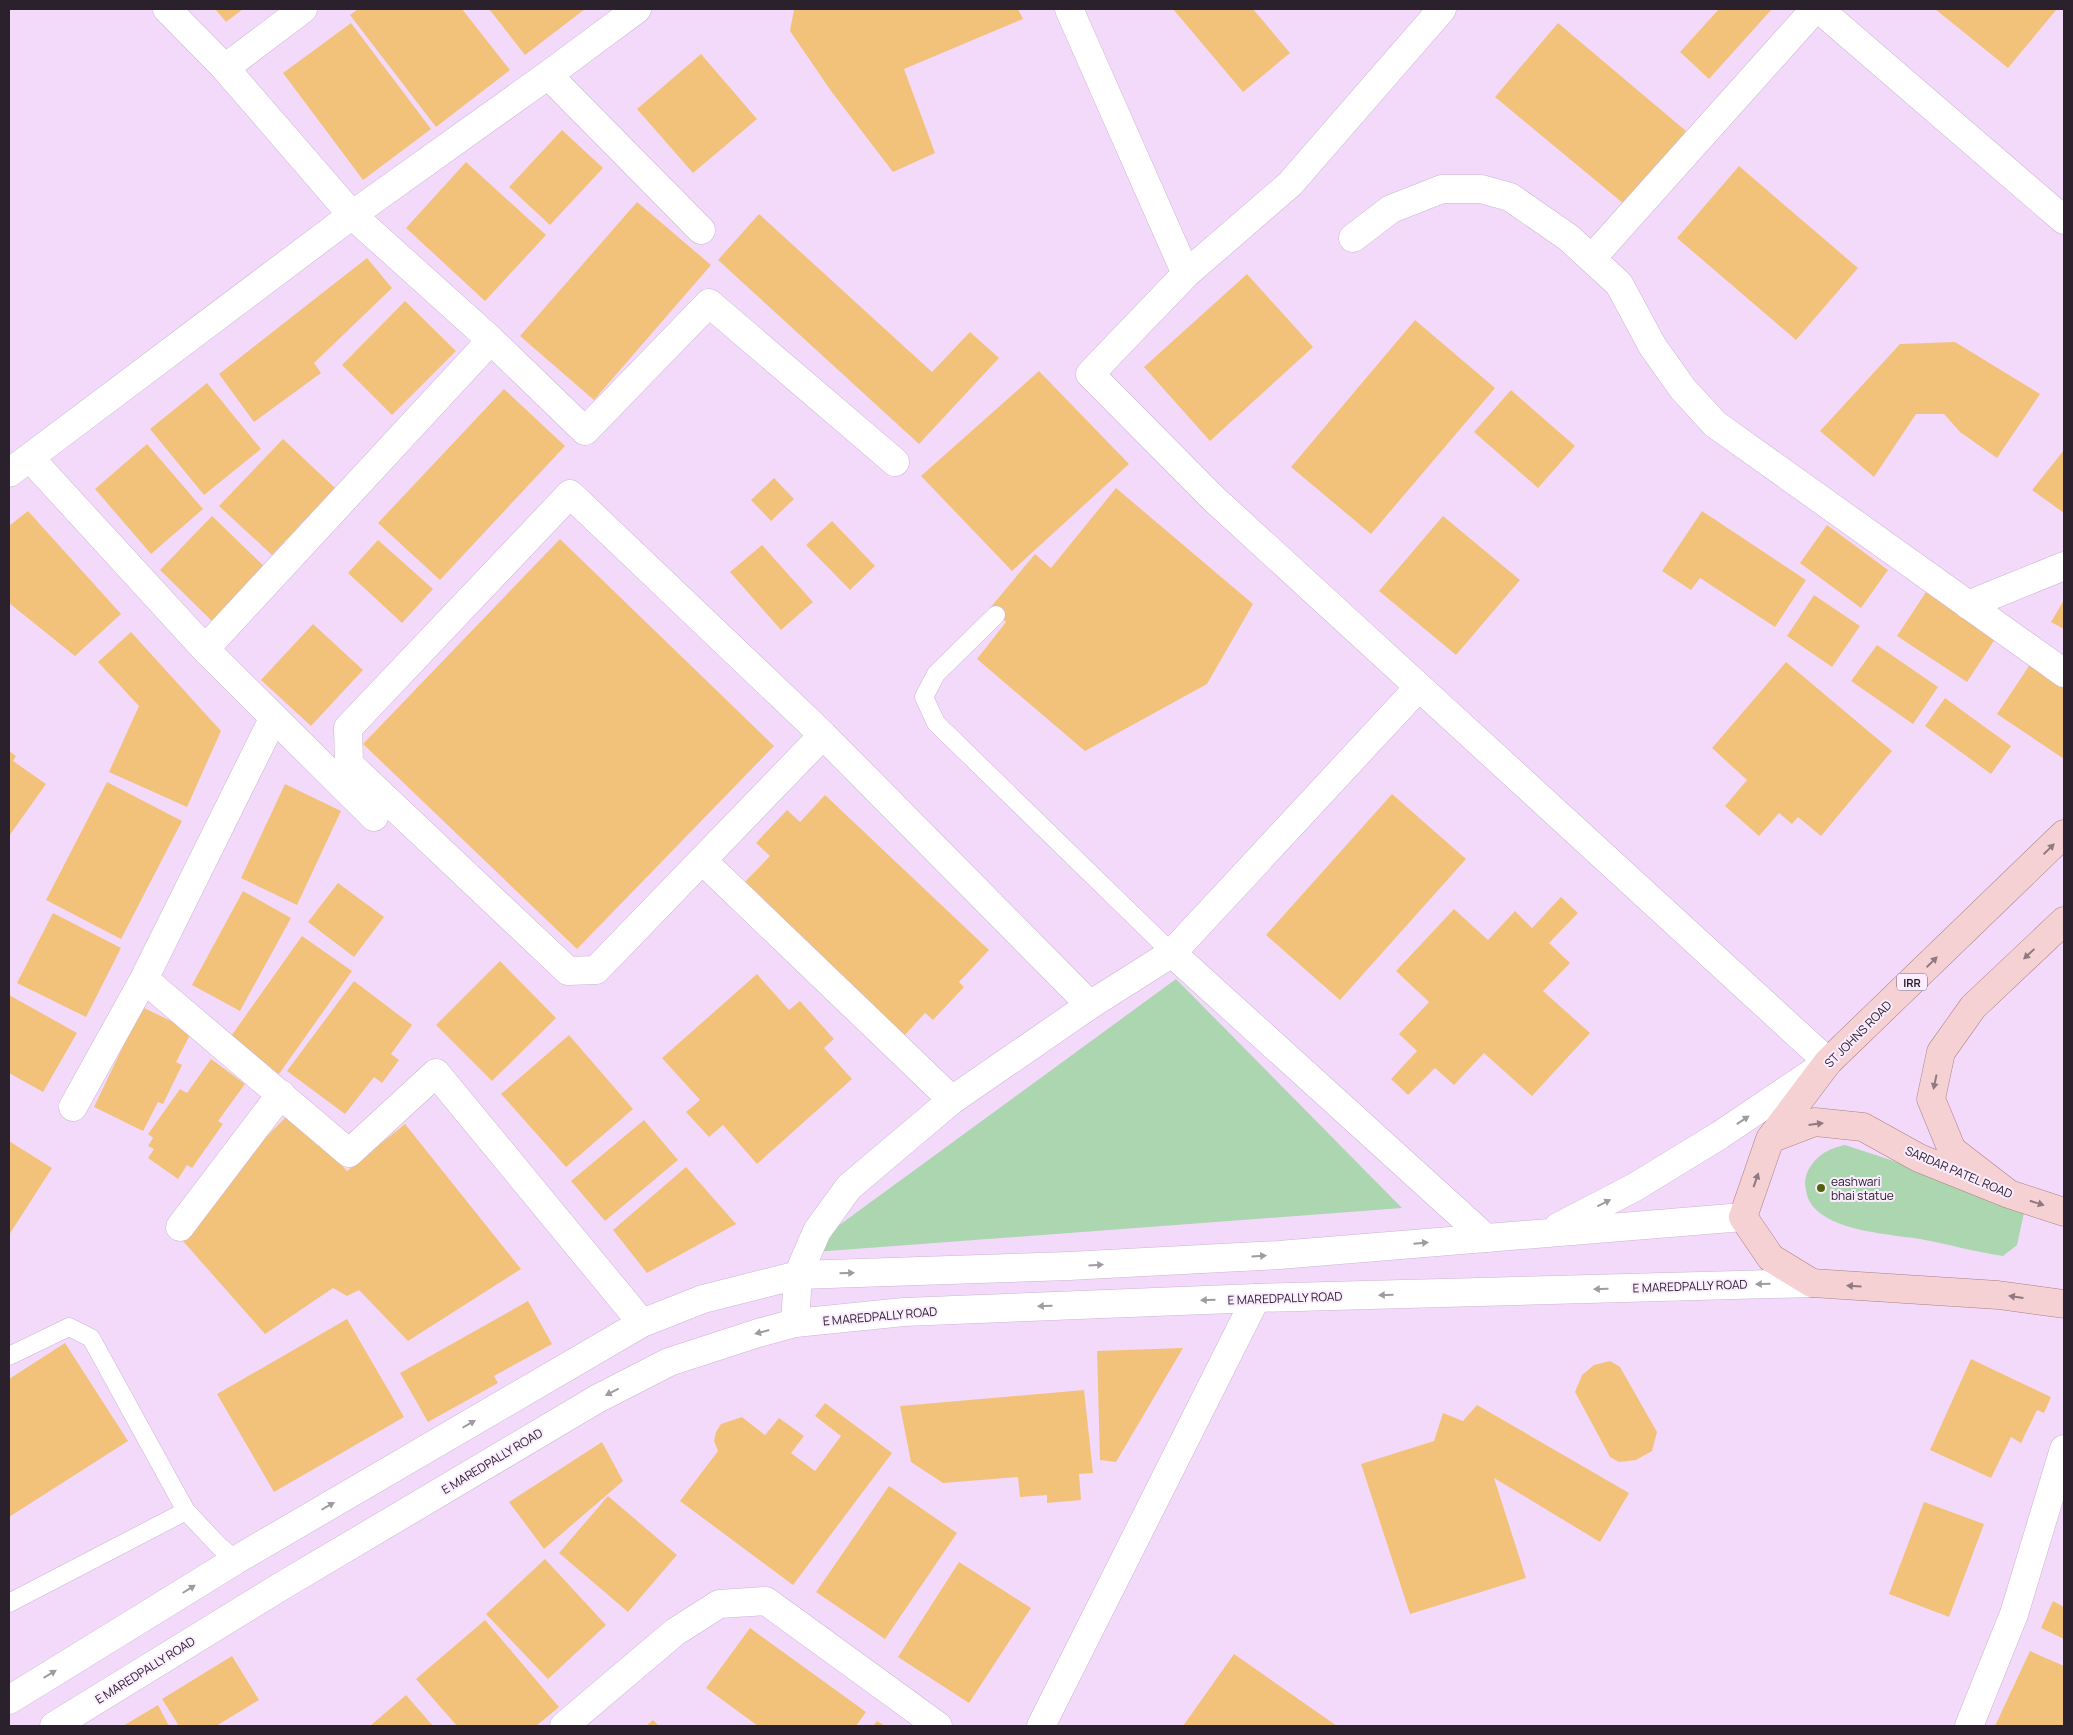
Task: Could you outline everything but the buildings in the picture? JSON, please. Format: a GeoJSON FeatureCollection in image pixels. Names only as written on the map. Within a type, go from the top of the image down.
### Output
{"type":"FeatureCollection","features":[{"type":"Feature","properties":{"kind":"main road","name":"ST JOHNS ROAD"},"geometry":{"type":"LineString","coordinates":[[1743,1217],[1770,1139],[1828,1062],[2064,834]]}},
{"type":"Feature","properties":{"kind":"main road"},"geometry":{"type":"LineString","coordinates":[[2009,1194],[1952,1150],[1931,1099],[1942,1052],[1973,1007],[2064,921]]}},
{"type":"Feature","properties":{"kind":"main road","name":"SARDAR PATEL ROAD"},"geometry":{"type":"LineString","coordinates":[[1770,1139],[1815,1122],[1863,1127],[1919,1158],[2009,1194],[2064,1212]]}},
{"type":"Feature","properties":{"kind":"main road"},"geometry":{"type":"LineString","coordinates":[[1743,1217],[1771,1258],[1812,1283],[1998,1295],[2064,1304]]}},
{"type":"Feature","properties":{"kind":"street"},"geometry":{"type":"LineString","coordinates":[[167,9],[225,68],[352,215],[490,340],[585,431],[709,303],[895,462]]}},
{"type":"Feature","properties":{"kind":"street"},"geometry":{"type":"LineString","coordinates":[[225,68],[303,9]]}},
{"type":"Feature","properties":{"kind":"street"},"geometry":{"type":"LineString","coordinates":[[374,817],[273,719],[19,465],[352,215],[637,9]]}},
{"type":"Feature","properties":{"kind":"street"},"geometry":{"type":"LineString","coordinates":[[1069,9],[1186,274]]}},
{"type":"Feature","properties":{"kind":"street"},"geometry":{"type":"LineString","coordinates":[[1442,9],[1290,184],[1186,274],[1090,374],[1214,499],[1828,1062],[1720,1135],[1635,1188],[1545,1233]]}},
{"type":"Feature","properties":{"kind":"street"},"geometry":{"type":"LineString","coordinates":[[1592,258],[1814,9]]}},
{"type":"Feature","properties":{"kind":"street"},"geometry":{"type":"LineString","coordinates":[[1818,9],[2064,220]]}},
{"type":"Feature","properties":{"kind":"street"},"geometry":{"type":"LineString","coordinates":[[548,75],[701,230]]}},
{"type":"Feature","properties":{"kind":"street"},"geometry":{"type":"LineString","coordinates":[[1353,238],[1391,209],[1442,188],[1481,189],[1510,196],[1569,238],[1619,284],[1653,347],[1683,389],[1715,424],[2064,673]]}},
{"type":"Feature","properties":{"kind":"street"},"geometry":{"type":"LineString","coordinates":[[205,650],[490,340]]}},
{"type":"Feature","properties":{"kind":"street"},"geometry":{"type":"LineString","coordinates":[[823,735],[596,970],[568,971],[349,764],[348,728],[570,494],[823,735],[1090,1005]]}},
{"type":"Feature","properties":{"kind":"street"},"geometry":{"type":"LineString","coordinates":[[1968,605],[2064,566]]}},
{"type":"Feature","properties":{"kind":"street"},"geometry":{"type":"LineString","coordinates":[[795,1323],[798,1276],[817,1231],[849,1187],[952,1100],[1090,1005],[1172,953],[1419,688]]}},
{"type":"Feature","properties":{"kind":"street"},"geometry":{"type":"LineString","coordinates":[[73,1107],[144,979],[273,719]]}},
{"type":"Feature","properties":{"kind":"street"},"geometry":{"type":"LineString","coordinates":[[702,860],[952,1100]]}},
{"type":"Feature","properties":{"kind":"street"},"geometry":{"type":"LineString","coordinates":[[1172,953],[1486,1238]]}},
{"type":"Feature","properties":{"kind":"street"},"geometry":{"type":"LineString","coordinates":[[144,979],[349,1153],[436,1074],[642,1323]]}},
{"type":"Feature","properties":{"kind":"street"},"geometry":{"type":"LineString","coordinates":[[180,1227],[281,1094]]}},
{"type":"Feature","properties":{"kind":"street"},"geometry":{"type":"LineString","coordinates":[[9,1700],[236,1560],[642,1323],[703,1299],[798,1276],[1069,1266],[1250,1256],[1743,1217]]}},
{"type":"Feature","properties":{"kind":"street","name":"E MAREDPALLY ROAD"},"geometry":{"type":"LineString","coordinates":[[54,1726],[280,1587],[597,1399],[669,1362],[795,1323],[904,1312],[1256,1298],[1812,1283]]}},
{"type":"Feature","properties":{"kind":"street"},"geometry":{"type":"LineString","coordinates":[[1041,1726],[1256,1298]]}},
{"type":"Feature","properties":{"kind":"street"},"geometry":{"type":"LineString","coordinates":[[1969,1726],[2014,1614],[2064,1449]]}},
{"type":"Feature","properties":{"kind":"street"},"geometry":{"type":"LineString","coordinates":[[564,1726],[675,1632],[718,1604],[766,1601],[938,1726]]}},
{"type":"Feature","properties":{"kind":"lane"},"geometry":{"type":"LineString","coordinates":[[996,615],[936,674],[924,697],[936,722],[1172,953]]}},
{"type":"Feature","properties":{"kind":"lane"},"geometry":{"type":"LineString","coordinates":[[9,1356],[69,1327],[92,1338],[186,1511],[219,1546],[236,1560]]}},
{"type":"Feature","properties":{"kind":"lane"},"geometry":{"type":"LineString","coordinates":[[9,1603],[186,1511]]}},
{"type":"Feature","properties":{"kind":"green space"},"geometry":{"type":"Polygon","coordinates":[[[1176,979],[1402,1208],[801,1253],[1176,979]]]}},
{"type":"Feature","properties":{"kind":"green space"},"geometry":{"type":"Polygon","coordinates":[[[1845,1145],[1918,1169],[2024,1213],[2017,1245],[2003,1256],[1920,1239],[1856,1229],[1825,1216],[1813,1207],[1807,1195],[1806,1176],[1810,1167],[1822,1154],[1845,1145]]]}},
{"type":"Feature","properties":{"kind":"place","name":"eashwari bhai statue"},"geometry":{"type":"Point","coordinates":[1821,1188]}}]}
